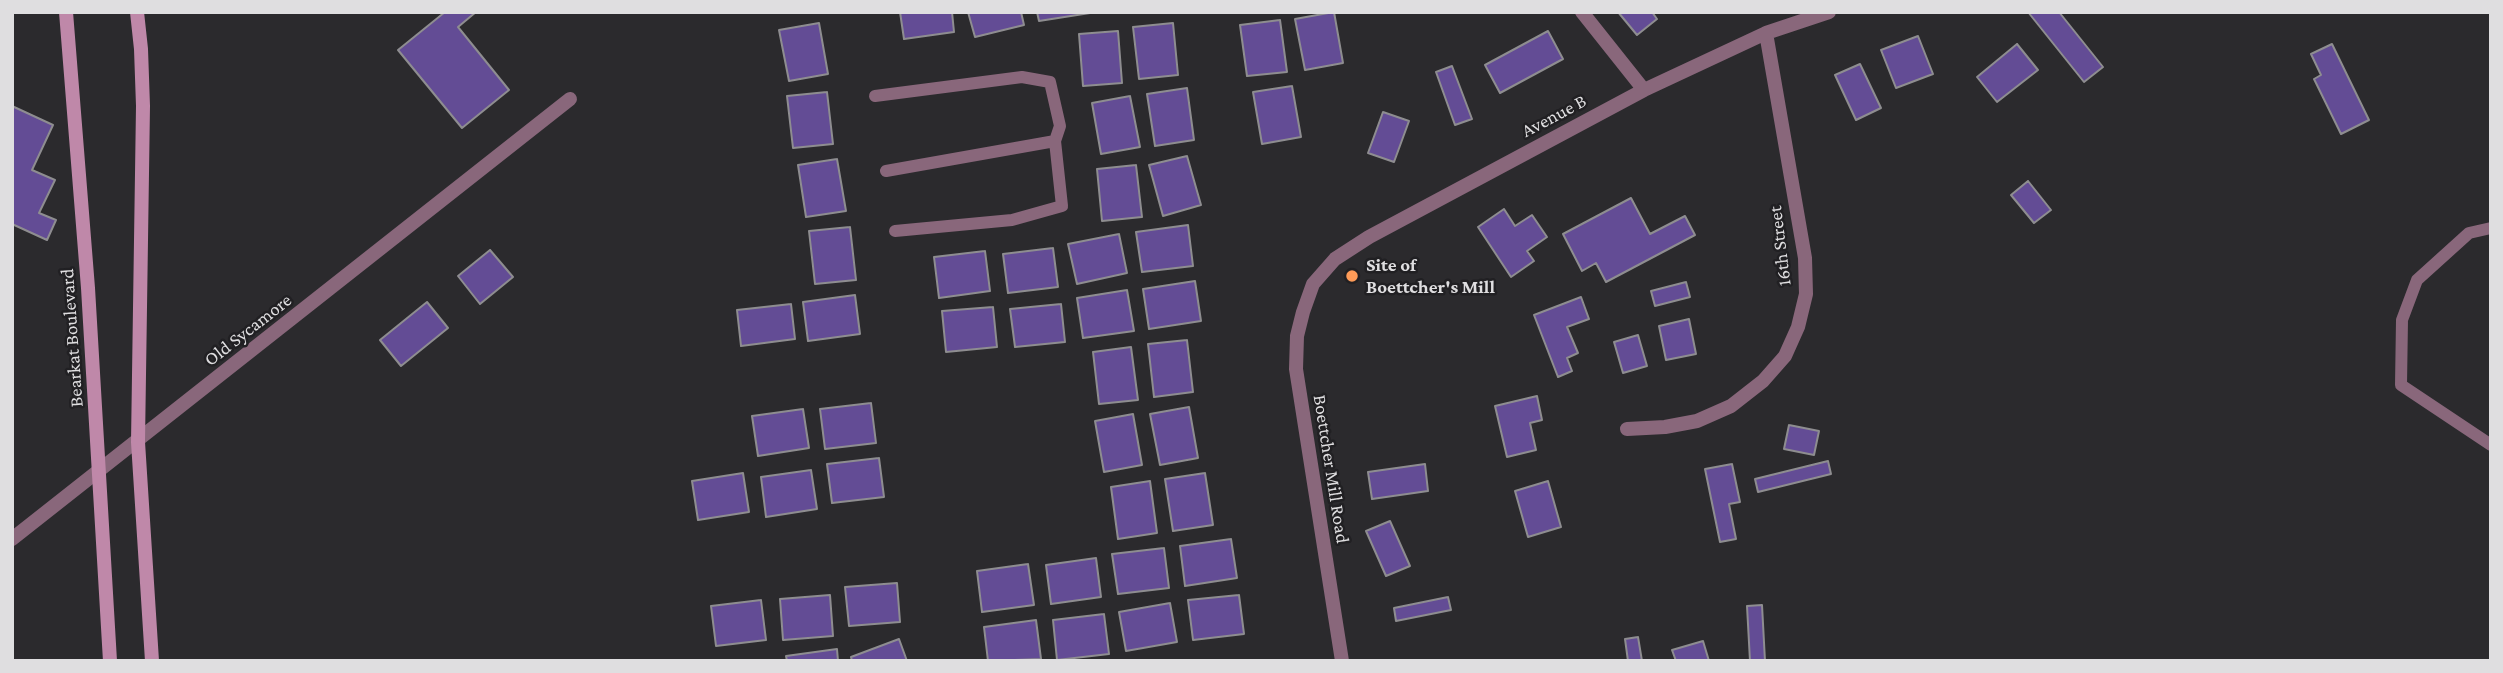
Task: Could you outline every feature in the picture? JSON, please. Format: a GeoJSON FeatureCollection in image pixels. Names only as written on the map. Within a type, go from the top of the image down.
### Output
{"type":"FeatureCollection","features":[{"type":"Feature","properties":{"kind":"street","name":"Bearkat Boulevard"},"geometry":{"type":"LineString","coordinates":[[66,12],[100,471],[110,661]]}},
{"type":"Feature","properties":{"kind":"street"},"geometry":{"type":"LineString","coordinates":[[137,12],[143,106],[138,442],[152,661]]}},
{"type":"Feature","properties":{"kind":"street"},"geometry":{"type":"LineString","coordinates":[[1582,12],[1644,90]]}},
{"type":"Feature","properties":{"kind":"street","name":"Avenue B"},"geometry":{"type":"LineString","coordinates":[[1313,284],[1335,259],[1369,237],[1644,90],[1766,33],[1829,12]]}},
{"type":"Feature","properties":{"kind":"street","name":"16th Street"},"geometry":{"type":"LineString","coordinates":[[1627,429],[1665,427],[1697,421],[1731,406],[1763,382],[1785,356],[1798,327],[1805,294],[1805,258],[1766,33]]}},
{"type":"Feature","properties":{"kind":"street","name":"Old Sycamore"},"geometry":{"type":"LineString","coordinates":[[12,539],[570,99]]}},
{"type":"Feature","properties":{"kind":"street","name":"Boettcher Mill Road"},"geometry":{"type":"LineString","coordinates":[[1313,284],[1297,336],[1296,369],[1342,661]]}},
{"type":"Feature","properties":{"kind":"lane"},"geometry":{"type":"LineString","coordinates":[[875,96],[1022,77],[1050,82],[1060,126],[1055,141],[1062,206],[1012,219],[895,231]]}},
{"type":"Feature","properties":{"kind":"lane"},"geometry":{"type":"LineString","coordinates":[[886,171],[1055,141]]}},
{"type":"Feature","properties":{"kind":"lane"},"geometry":{"type":"LineString","coordinates":[[2491,228],[2469,233],[2417,280],[2402,320],[2401,385],[2491,445]]}},
{"type":"Feature","properties":{"kind":"building"},"geometry":{"type":"Polygon","coordinates":[[[445,12],[476,12],[458,27],[509,90],[462,128],[398,50],[445,12]]]}},
{"type":"Feature","properties":{"kind":"building"},"geometry":{"type":"Polygon","coordinates":[[[900,12],[952,12],[954,32],[904,39],[900,12]]]}},
{"type":"Feature","properties":{"kind":"building"},"geometry":{"type":"Polygon","coordinates":[[[968,12],[1021,12],[1024,25],[975,37],[968,12]]]}},
{"type":"Feature","properties":{"kind":"building"},"geometry":{"type":"Polygon","coordinates":[[[1037,12],[1090,12],[1090,13],[1039,21],[1037,12]]]}},
{"type":"Feature","properties":{"kind":"building"},"geometry":{"type":"Polygon","coordinates":[[[1334,12],[1343,63],[1305,70],[1295,19],[1334,12]]]}},
{"type":"Feature","properties":{"kind":"building"},"geometry":{"type":"Polygon","coordinates":[[[1618,12],[1652,12],[1657,19],[1637,35],[1618,12]]]}},
{"type":"Feature","properties":{"kind":"building"},"geometry":{"type":"Polygon","coordinates":[[[2028,12],[2059,12],[2103,67],[2084,82],[2028,12]]]}},
{"type":"Feature","properties":{"kind":"building"},"geometry":{"type":"Polygon","coordinates":[[[1280,20],[1287,72],[1247,76],[1240,25],[1280,20]]]}},
{"type":"Feature","properties":{"kind":"building"},"geometry":{"type":"Polygon","coordinates":[[[819,23],[828,74],[789,81],[779,30],[819,23]]]}},
{"type":"Feature","properties":{"kind":"building"},"geometry":{"type":"Polygon","coordinates":[[[1173,23],[1178,75],[1139,79],[1133,27],[1173,23]]]}},
{"type":"Feature","properties":{"kind":"building"},"geometry":{"type":"Polygon","coordinates":[[[1118,31],[1122,83],[1083,86],[1079,34],[1118,31]]]}},
{"type":"Feature","properties":{"kind":"building"},"geometry":{"type":"Polygon","coordinates":[[[1548,31],[1563,59],[1500,93],[1485,65],[1548,31]]]}},
{"type":"Feature","properties":{"kind":"building"},"geometry":{"type":"Polygon","coordinates":[[[1918,36],[1933,74],[1896,88],[1881,50],[1918,36]]]}},
{"type":"Feature","properties":{"kind":"building"},"geometry":{"type":"Polygon","coordinates":[[[2017,44],[2038,70],[1997,102],[1977,77],[2017,44]]]}},
{"type":"Feature","properties":{"kind":"building"},"geometry":{"type":"Polygon","coordinates":[[[2332,44],[2369,120],[2341,134],[2314,79],[2321,75],[2311,54],[2332,44]]]}},
{"type":"Feature","properties":{"kind":"building"},"geometry":{"type":"Polygon","coordinates":[[[1860,64],[1881,108],[1856,120],[1835,75],[1860,64]]]}},
{"type":"Feature","properties":{"kind":"building"},"geometry":{"type":"Polygon","coordinates":[[[1452,66],[1472,119],[1455,125],[1436,72],[1452,66]]]}},
{"type":"Feature","properties":{"kind":"building"},"geometry":{"type":"Polygon","coordinates":[[[1292,86],[1301,137],[1262,144],[1253,92],[1292,86]]]}},
{"type":"Feature","properties":{"kind":"building"},"geometry":{"type":"Polygon","coordinates":[[[1187,88],[1194,140],[1155,146],[1147,94],[1187,88]]]}},
{"type":"Feature","properties":{"kind":"building"},"geometry":{"type":"Polygon","coordinates":[[[827,92],[833,144],[793,148],[787,96],[827,92]]]}},
{"type":"Feature","properties":{"kind":"building"},"geometry":{"type":"Polygon","coordinates":[[[1130,96],[1140,147],[1101,154],[1092,103],[1130,96]]]}},
{"type":"Feature","properties":{"kind":"building"},"geometry":{"type":"Polygon","coordinates":[[[12,106],[53,125],[32,170],[55,180],[39,213],[56,220],[47,240],[12,224],[12,106]]]}},
{"type":"Feature","properties":{"kind":"building"},"geometry":{"type":"Polygon","coordinates":[[[1383,112],[1409,121],[1394,162],[1368,153],[1383,112]]]}},
{"type":"Feature","properties":{"kind":"building"},"geometry":{"type":"Polygon","coordinates":[[[1187,156],[1201,205],[1163,216],[1149,165],[1187,156]]]}},
{"type":"Feature","properties":{"kind":"building"},"geometry":{"type":"Polygon","coordinates":[[[837,159],[846,211],[806,217],[798,165],[837,159]]]}},
{"type":"Feature","properties":{"kind":"building"},"geometry":{"type":"Polygon","coordinates":[[[1136,165],[1142,217],[1102,221],[1097,169],[1136,165]]]}},
{"type":"Feature","properties":{"kind":"building"},"geometry":{"type":"Polygon","coordinates":[[[2028,181],[2051,210],[2034,223],[2011,195],[2028,181]]]}},
{"type":"Feature","properties":{"kind":"building"},"geometry":{"type":"Polygon","coordinates":[[[1631,198],[1650,234],[1685,216],[1695,235],[1606,282],[1596,263],[1582,271],[1563,234],[1631,198]]]}},
{"type":"Feature","properties":{"kind":"building"},"geometry":{"type":"Polygon","coordinates":[[[1504,209],[1515,226],[1532,215],[1547,237],[1527,251],[1534,261],[1511,277],[1478,227],[1504,209]]]}},
{"type":"Feature","properties":{"kind":"building"},"geometry":{"type":"Polygon","coordinates":[[[1188,225],[1193,266],[1142,272],[1136,232],[1188,225]]]}},
{"type":"Feature","properties":{"kind":"building"},"geometry":{"type":"Polygon","coordinates":[[[850,227],[856,280],[815,284],[809,231],[850,227]]]}},
{"type":"Feature","properties":{"kind":"building"},"geometry":{"type":"Polygon","coordinates":[[[1119,234],[1127,273],[1077,284],[1068,244],[1119,234]]]}},
{"type":"Feature","properties":{"kind":"building"},"geometry":{"type":"Polygon","coordinates":[[[1053,248],[1058,287],[1008,293],[1003,254],[1053,248]]]}},
{"type":"Feature","properties":{"kind":"building"},"geometry":{"type":"Polygon","coordinates":[[[490,250],[513,277],[480,304],[458,276],[490,250]]]}},
{"type":"Feature","properties":{"kind":"building"},"geometry":{"type":"Polygon","coordinates":[[[985,251],[990,291],[939,298],[934,257],[985,251]]]}},
{"type":"Feature","properties":{"kind":"building"},"geometry":{"type":"Polygon","coordinates":[[[1195,281],[1201,321],[1149,329],[1143,289],[1195,281]]]}},
{"type":"Feature","properties":{"kind":"building"},"geometry":{"type":"Polygon","coordinates":[[[1686,282],[1690,297],[1655,306],[1651,291],[1686,282]]]}},
{"type":"Feature","properties":{"kind":"building"},"geometry":{"type":"Polygon","coordinates":[[[1127,290],[1134,331],[1083,338],[1077,298],[1127,290]]]}},
{"type":"Feature","properties":{"kind":"building"},"geometry":{"type":"Polygon","coordinates":[[[855,295],[860,334],[808,341],[803,302],[855,295]]]}},
{"type":"Feature","properties":{"kind":"building"},"geometry":{"type":"Polygon","coordinates":[[[1581,297],[1589,319],[1567,327],[1578,353],[1567,358],[1572,371],[1558,377],[1534,315],[1581,297]]]}},
{"type":"Feature","properties":{"kind":"building"},"geometry":{"type":"Polygon","coordinates":[[[427,302],[448,328],[401,366],[380,340],[427,302]]]}},
{"type":"Feature","properties":{"kind":"building"},"geometry":{"type":"Polygon","coordinates":[[[791,304],[795,339],[741,346],[737,310],[791,304]]]}},
{"type":"Feature","properties":{"kind":"building"},"geometry":{"type":"Polygon","coordinates":[[[1061,304],[1065,342],[1015,347],[1010,309],[1061,304]]]}},
{"type":"Feature","properties":{"kind":"building"},"geometry":{"type":"Polygon","coordinates":[[[993,307],[997,347],[946,352],[942,311],[993,307]]]}},
{"type":"Feature","properties":{"kind":"building"},"geometry":{"type":"Polygon","coordinates":[[[1689,319],[1696,354],[1666,360],[1659,326],[1689,319]]]}},
{"type":"Feature","properties":{"kind":"building"},"geometry":{"type":"Polygon","coordinates":[[[1638,335],[1647,366],[1623,373],[1614,342],[1638,335]]]}},
{"type":"Feature","properties":{"kind":"building"},"geometry":{"type":"Polygon","coordinates":[[[1187,340],[1193,392],[1154,397],[1148,344],[1187,340]]]}},
{"type":"Feature","properties":{"kind":"building"},"geometry":{"type":"Polygon","coordinates":[[[1131,347],[1138,400],[1099,404],[1093,352],[1131,347]]]}},
{"type":"Feature","properties":{"kind":"building"},"geometry":{"type":"Polygon","coordinates":[[[1537,396],[1542,420],[1530,423],[1536,450],[1507,457],[1495,406],[1537,396]]]}},
{"type":"Feature","properties":{"kind":"building"},"geometry":{"type":"Polygon","coordinates":[[[871,403],[876,443],[825,449],[820,409],[871,403]]]}},
{"type":"Feature","properties":{"kind":"building"},"geometry":{"type":"Polygon","coordinates":[[[1189,407],[1198,458],[1160,465],[1150,414],[1189,407]]]}},
{"type":"Feature","properties":{"kind":"building"},"geometry":{"type":"Polygon","coordinates":[[[803,409],[809,448],[758,456],[752,416],[803,409]]]}},
{"type":"Feature","properties":{"kind":"building"},"geometry":{"type":"Polygon","coordinates":[[[1133,414],[1142,465],[1104,472],[1095,421],[1133,414]]]}},
{"type":"Feature","properties":{"kind":"building"},"geometry":{"type":"Polygon","coordinates":[[[1789,425],[1819,431],[1814,455],[1784,449],[1789,425]]]}},
{"type":"Feature","properties":{"kind":"building"},"geometry":{"type":"Polygon","coordinates":[[[879,458],[884,497],[832,503],[827,464],[879,458]]]}},
{"type":"Feature","properties":{"kind":"building"},"geometry":{"type":"Polygon","coordinates":[[[1828,461],[1831,474],[1758,492],[1755,479],[1828,461]]]}},
{"type":"Feature","properties":{"kind":"building"},"geometry":{"type":"Polygon","coordinates":[[[1425,464],[1428,491],[1372,499],[1368,472],[1425,464]]]}},
{"type":"Feature","properties":{"kind":"building"},"geometry":{"type":"Polygon","coordinates":[[[1732,464],[1740,502],[1729,504],[1736,539],[1720,542],[1705,469],[1732,464]]]}},
{"type":"Feature","properties":{"kind":"building"},"geometry":{"type":"Polygon","coordinates":[[[811,470],[817,509],[766,517],[761,477],[811,470]]]}},
{"type":"Feature","properties":{"kind":"building"},"geometry":{"type":"Polygon","coordinates":[[[743,473],[749,512],[698,520],[692,481],[743,473]]]}},
{"type":"Feature","properties":{"kind":"building"},"geometry":{"type":"Polygon","coordinates":[[[1205,473],[1213,525],[1173,531],[1165,479],[1205,473]]]}},
{"type":"Feature","properties":{"kind":"building"},"geometry":{"type":"Polygon","coordinates":[[[1150,481],[1157,533],[1118,539],[1111,487],[1150,481]]]}},
{"type":"Feature","properties":{"kind":"building"},"geometry":{"type":"Polygon","coordinates":[[[1548,481],[1561,527],[1528,537],[1515,491],[1548,481]]]}},
{"type":"Feature","properties":{"kind":"building"},"geometry":{"type":"Polygon","coordinates":[[[1390,521],[1410,566],[1386,576],[1366,531],[1390,521]]]}},
{"type":"Feature","properties":{"kind":"building"},"geometry":{"type":"Polygon","coordinates":[[[1231,539],[1237,578],[1185,586],[1180,546],[1231,539]]]}},
{"type":"Feature","properties":{"kind":"building"},"geometry":{"type":"Polygon","coordinates":[[[1164,548],[1169,588],[1118,594],[1112,554],[1164,548]]]}},
{"type":"Feature","properties":{"kind":"building"},"geometry":{"type":"Polygon","coordinates":[[[1096,558],[1101,597],[1051,604],[1046,565],[1096,558]]]}},
{"type":"Feature","properties":{"kind":"building"},"geometry":{"type":"Polygon","coordinates":[[[1028,564],[1034,605],[982,612],[977,571],[1028,564]]]}},
{"type":"Feature","properties":{"kind":"building"},"geometry":{"type":"Polygon","coordinates":[[[897,583],[900,622],[849,626],[845,587],[897,583]]]}},
{"type":"Feature","properties":{"kind":"building"},"geometry":{"type":"Polygon","coordinates":[[[830,595],[833,636],[783,640],[780,599],[830,595]]]}},
{"type":"Feature","properties":{"kind":"building"},"geometry":{"type":"Polygon","coordinates":[[[1239,595],[1244,634],[1193,640],[1188,600],[1239,595]]]}},
{"type":"Feature","properties":{"kind":"building"},"geometry":{"type":"Polygon","coordinates":[[[1448,597],[1451,610],[1396,621],[1394,608],[1448,597]]]}},
{"type":"Feature","properties":{"kind":"building"},"geometry":{"type":"Polygon","coordinates":[[[761,600],[766,640],[716,646],[711,606],[761,600]]]}},
{"type":"Feature","properties":{"kind":"building"},"geometry":{"type":"Polygon","coordinates":[[[1170,603],[1177,642],[1126,651],[1119,612],[1170,603]]]}},
{"type":"Feature","properties":{"kind":"building"},"geometry":{"type":"Polygon","coordinates":[[[1762,605],[1765,661],[1750,661],[1747,606],[1762,605]]]}},
{"type":"Feature","properties":{"kind":"building"},"geometry":{"type":"Polygon","coordinates":[[[1104,614],[1109,654],[1057,660],[1053,620],[1104,614]]]}},
{"type":"Feature","properties":{"kind":"building"},"geometry":{"type":"Polygon","coordinates":[[[1036,620],[1041,659],[988,661],[984,627],[1036,620]]]}},
{"type":"Feature","properties":{"kind":"building"},"geometry":{"type":"Polygon","coordinates":[[[1638,637],[1642,661],[1628,661],[1625,639],[1638,637]]]}},
{"type":"Feature","properties":{"kind":"building"},"geometry":{"type":"Polygon","coordinates":[[[899,639],[907,661],[852,661],[851,657],[899,639]]]}},
{"type":"Feature","properties":{"kind":"building"},"geometry":{"type":"Polygon","coordinates":[[[1703,641],[1709,661],[1676,661],[1672,650],[1703,641]]]}},
{"type":"Feature","properties":{"kind":"building"},"geometry":{"type":"Polygon","coordinates":[[[837,649],[838,661],[787,661],[786,656],[837,649]]]}},
{"type":"Feature","properties":{"kind":"place","name":"Site of Boettcher's Mill"},"geometry":{"type":"Point","coordinates":[1352,276]}}]}
